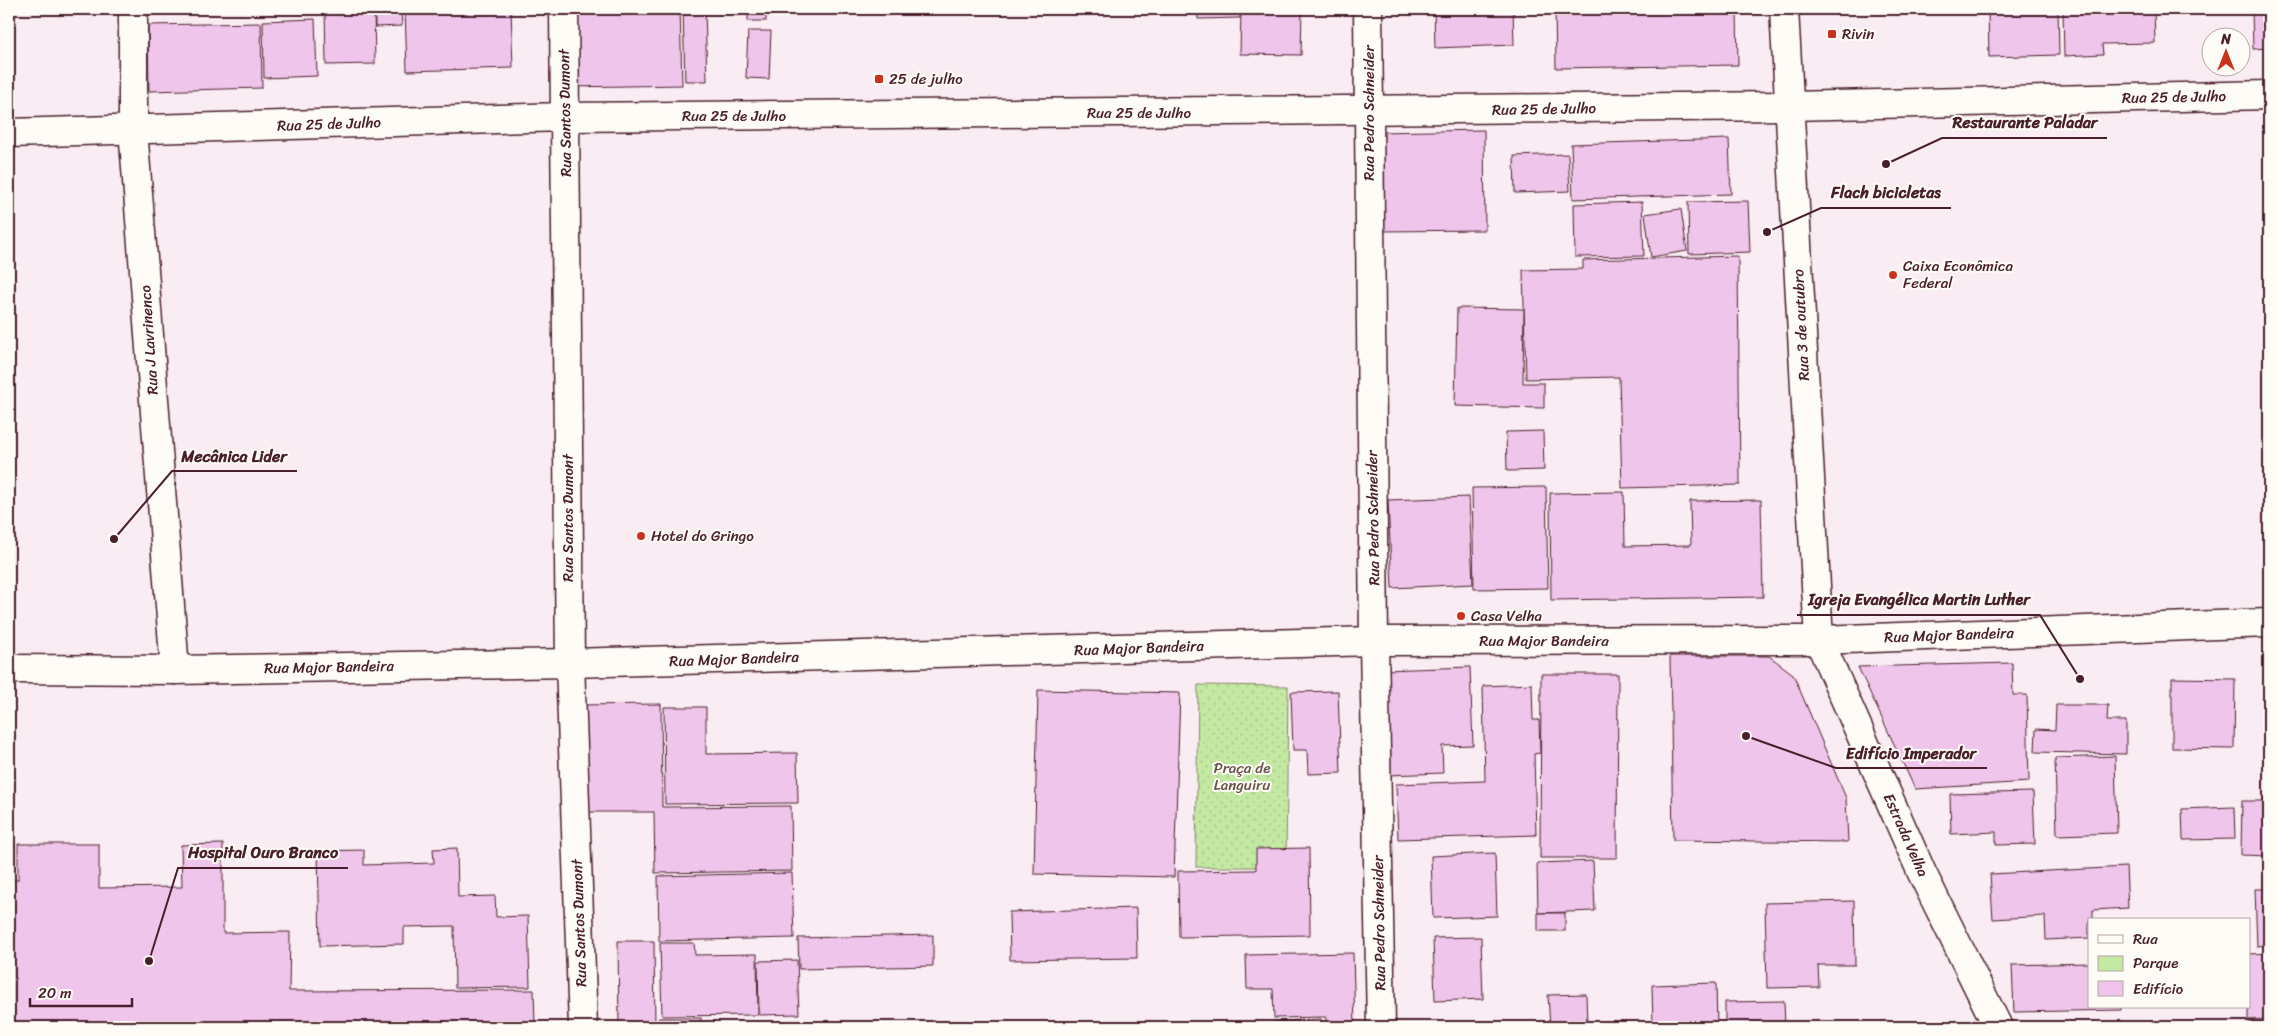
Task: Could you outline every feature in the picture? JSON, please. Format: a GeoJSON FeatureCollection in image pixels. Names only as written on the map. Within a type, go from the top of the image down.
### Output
{"type":"FeatureCollection","features":[{"type":"Feature","properties":{"kind":"main road","name":"Rua J Lavrinenco"},"geometry":{"type":"LineString","coordinates":[[133,9],[133,129],[175,670]]}},
{"type":"Feature","properties":{"kind":"main road","name":"Rua Santos Dumont"},"geometry":{"type":"LineString","coordinates":[[564,9],[570,663],[583,1027]]}},
{"type":"Feature","properties":{"kind":"main road","name":"Rua Pedro Schneider"},"geometry":{"type":"LineString","coordinates":[[1368,9],[1374,641],[1381,1027]]}},
{"type":"Feature","properties":{"kind":"main road","name":"Rua 3 de outubro"},"geometry":{"type":"LineString","coordinates":[[1784,9],[1819,640]]}},
{"type":"Feature","properties":{"kind":"main road","name":"Rua 25 de Julho"},"geometry":{"type":"LineString","coordinates":[[9,133],[565,117],[1789,106],[2269,95]]}},
{"type":"Feature","properties":{"kind":"main road","name":"Rua Major Bandeira"},"geometry":{"type":"LineString","coordinates":[[9,669],[175,670],[570,663],[1374,641],[1819,640],[2269,623]]}},
{"type":"Feature","properties":{"kind":"main road","name":"Estrada Velha"},"geometry":{"type":"LineString","coordinates":[[1819,640],[1922,872],[1998,1027]]}},
{"type":"Feature","properties":{"kind":"green space","name":"Praça de Languiru"},"geometry":{"type":"Polygon","coordinates":[[[1198,685],[1288,686],[1286,867],[1196,867],[1198,685]]]}},
{"type":"Feature","properties":{"kind":"building"},"geometry":{"type":"Polygon","coordinates":[[[325,9],[374,9],[375,64],[326,65],[325,9]]]}},
{"type":"Feature","properties":{"kind":"building"},"geometry":{"type":"Polygon","coordinates":[[[375,9],[401,9],[402,26],[375,27],[375,9]]]}},
{"type":"Feature","properties":{"kind":"building"},"geometry":{"type":"Polygon","coordinates":[[[405,9],[511,9],[513,68],[407,71],[405,9]]]}},
{"type":"Feature","properties":{"kind":"building"},"geometry":{"type":"Polygon","coordinates":[[[569,9],[680,9],[682,85],[571,87],[569,9]]]}},
{"type":"Feature","properties":{"kind":"building"},"geometry":{"type":"Polygon","coordinates":[[[683,9],[705,9],[707,81],[685,81],[683,9]]]}},
{"type":"Feature","properties":{"kind":"building"},"geometry":{"type":"Polygon","coordinates":[[[748,9],[766,9],[766,21],[748,21],[748,9]]]}},
{"type":"Feature","properties":{"kind":"building"},"geometry":{"type":"Polygon","coordinates":[[[1197,9],[1240,9],[1240,18],[1198,19],[1197,9]]]}},
{"type":"Feature","properties":{"kind":"building"},"geometry":{"type":"Polygon","coordinates":[[[1241,9],[1302,9],[1301,55],[1240,54],[1241,9]]]}},
{"type":"Feature","properties":{"kind":"building"},"geometry":{"type":"Polygon","coordinates":[[[1434,9],[1513,9],[1514,45],[1435,48],[1434,9]]]}},
{"type":"Feature","properties":{"kind":"building"},"geometry":{"type":"Polygon","coordinates":[[[1555,9],[1737,9],[1738,65],[1556,68],[1555,9]]]}},
{"type":"Feature","properties":{"kind":"building"},"geometry":{"type":"Polygon","coordinates":[[[2058,9],[2059,55],[1989,57],[1988,10],[2058,9]]]}},
{"type":"Feature","properties":{"kind":"building"},"geometry":{"type":"Polygon","coordinates":[[[2063,9],[2154,9],[2155,43],[2102,44],[2103,54],[2064,56],[2063,9]]]}},
{"type":"Feature","properties":{"kind":"building"},"geometry":{"type":"Polygon","coordinates":[[[2252,9],[2269,9],[2269,48],[2253,49],[2252,9]]]}},
{"type":"Feature","properties":{"kind":"building"},"geometry":{"type":"Polygon","coordinates":[[[315,19],[317,76],[264,78],[263,21],[315,19]]]}},
{"type":"Feature","properties":{"kind":"building"},"geometry":{"type":"Polygon","coordinates":[[[261,23],[262,88],[149,91],[148,25],[261,23]]]}},
{"type":"Feature","properties":{"kind":"building"},"geometry":{"type":"Polygon","coordinates":[[[748,31],[771,31],[769,79],[746,78],[748,31]]]}},
{"type":"Feature","properties":{"kind":"building"},"geometry":{"type":"Polygon","coordinates":[[[1484,130],[1485,230],[1381,231],[1380,132],[1484,130]]]}},
{"type":"Feature","properties":{"kind":"building"},"geometry":{"type":"Polygon","coordinates":[[[1729,139],[1731,194],[1573,199],[1571,144],[1729,139]]]}},
{"type":"Feature","properties":{"kind":"building"},"geometry":{"type":"Polygon","coordinates":[[[1568,154],[1570,191],[1515,193],[1514,156],[1568,154]]]}},
{"type":"Feature","properties":{"kind":"building"},"geometry":{"type":"Polygon","coordinates":[[[1748,201],[1750,252],[1689,254],[1688,202],[1748,201]]]}},
{"type":"Feature","properties":{"kind":"building"},"geometry":{"type":"Polygon","coordinates":[[[1642,202],[1644,256],[1575,257],[1574,204],[1642,202]]]}},
{"type":"Feature","properties":{"kind":"building"},"geometry":{"type":"Polygon","coordinates":[[[1681,209],[1687,251],[1651,257],[1645,214],[1681,209]]]}},
{"type":"Feature","properties":{"kind":"building"},"geometry":{"type":"Polygon","coordinates":[[[1738,256],[1740,485],[1622,488],[1619,377],[1526,379],[1523,270],[1583,269],[1583,260],[1738,256]]]}},
{"type":"Feature","properties":{"kind":"building"},"geometry":{"type":"Polygon","coordinates":[[[1457,308],[1524,309],[1523,383],[1544,383],[1544,408],[1455,406],[1457,308]]]}},
{"type":"Feature","properties":{"kind":"building"},"geometry":{"type":"Polygon","coordinates":[[[1543,431],[1544,470],[1507,471],[1506,432],[1543,431]]]}},
{"type":"Feature","properties":{"kind":"building"},"geometry":{"type":"Polygon","coordinates":[[[1546,487],[1548,588],[1474,589],[1472,488],[1546,487]]]}},
{"type":"Feature","properties":{"kind":"building"},"geometry":{"type":"Polygon","coordinates":[[[1624,492],[1625,546],[1691,545],[1690,501],[1761,500],[1763,597],[1551,600],[1550,493],[1624,492]]]}},
{"type":"Feature","properties":{"kind":"building"},"geometry":{"type":"Polygon","coordinates":[[[1469,497],[1473,584],[1392,588],[1388,500],[1469,497]]]}},
{"type":"Feature","properties":{"kind":"building"},"geometry":{"type":"Polygon","coordinates":[[[1670,656],[1769,656],[1793,674],[1846,798],[1848,842],[1673,840],[1670,656]]]}},
{"type":"Feature","properties":{"kind":"building"},"geometry":{"type":"Polygon","coordinates":[[[2012,663],[2013,695],[2027,695],[2029,782],[1915,789],[1858,667],[2012,663]]]}},
{"type":"Feature","properties":{"kind":"building"},"geometry":{"type":"Polygon","coordinates":[[[1470,667],[1473,745],[1442,746],[1443,773],[1388,775],[1384,670],[1470,667]]]}},
{"type":"Feature","properties":{"kind":"building"},"geometry":{"type":"Polygon","coordinates":[[[1541,674],[1618,674],[1617,858],[1540,858],[1541,674]]]}},
{"type":"Feature","properties":{"kind":"building"},"geometry":{"type":"Polygon","coordinates":[[[2172,678],[2235,679],[2234,749],[2172,748],[2172,678]]]}},
{"type":"Feature","properties":{"kind":"building"},"geometry":{"type":"Polygon","coordinates":[[[1532,684],[1533,720],[1539,720],[1540,753],[1534,754],[1536,835],[1398,839],[1396,784],[1485,781],[1483,686],[1532,684]]]}},
{"type":"Feature","properties":{"kind":"building"},"geometry":{"type":"Polygon","coordinates":[[[1038,690],[1180,693],[1174,877],[1034,874],[1038,690]]]}},
{"type":"Feature","properties":{"kind":"building"},"geometry":{"type":"Polygon","coordinates":[[[1338,691],[1341,773],[1308,774],[1307,750],[1293,750],[1291,692],[1338,691]]]}},
{"type":"Feature","properties":{"kind":"building"},"geometry":{"type":"Polygon","coordinates":[[[661,704],[662,807],[791,806],[792,871],[655,873],[654,812],[580,812],[579,705],[661,704]]]}},
{"type":"Feature","properties":{"kind":"building"},"geometry":{"type":"Polygon","coordinates":[[[2056,705],[2108,705],[2107,721],[2126,721],[2126,754],[2035,752],[2036,729],[2055,730],[2056,705]]]}},
{"type":"Feature","properties":{"kind":"building"},"geometry":{"type":"Polygon","coordinates":[[[664,707],[706,707],[706,754],[797,753],[798,803],[665,804],[664,707]]]}},
{"type":"Feature","properties":{"kind":"building"},"geometry":{"type":"Polygon","coordinates":[[[2115,756],[2117,833],[2057,835],[2055,758],[2115,756]]]}},
{"type":"Feature","properties":{"kind":"building"},"geometry":{"type":"Polygon","coordinates":[[[2033,792],[2035,844],[1996,845],[1996,832],[1951,834],[1950,794],[2033,792]]]}},
{"type":"Feature","properties":{"kind":"building"},"geometry":{"type":"Polygon","coordinates":[[[2242,801],[2269,801],[2269,856],[2241,855],[2242,801]]]}},
{"type":"Feature","properties":{"kind":"building"},"geometry":{"type":"Polygon","coordinates":[[[2234,807],[2235,839],[2183,840],[2182,809],[2234,807]]]}},
{"type":"Feature","properties":{"kind":"building"},"geometry":{"type":"Polygon","coordinates":[[[18,844],[99,844],[99,888],[182,887],[181,845],[223,844],[223,933],[290,932],[289,991],[534,990],[535,1027],[9,1027],[9,880],[18,880],[18,844]]]}},
{"type":"Feature","properties":{"kind":"building"},"geometry":{"type":"Polygon","coordinates":[[[457,848],[458,897],[495,896],[496,917],[528,916],[530,987],[455,988],[454,926],[404,927],[404,944],[320,946],[318,851],[364,850],[364,865],[434,863],[433,849],[457,848]]]}},
{"type":"Feature","properties":{"kind":"building"},"geometry":{"type":"Polygon","coordinates":[[[1309,848],[1310,935],[1179,937],[1178,871],[1256,870],[1256,849],[1309,848]]]}},
{"type":"Feature","properties":{"kind":"building"},"geometry":{"type":"Polygon","coordinates":[[[1495,853],[1497,916],[1433,918],[1431,856],[1495,853]]]}},
{"type":"Feature","properties":{"kind":"building"},"geometry":{"type":"Polygon","coordinates":[[[1593,861],[1595,911],[1538,913],[1537,863],[1593,861]]]}},
{"type":"Feature","properties":{"kind":"building"},"geometry":{"type":"Polygon","coordinates":[[[2126,867],[2128,908],[2093,910],[2093,918],[2088,918],[2088,938],[2046,940],[2045,916],[1993,919],[1990,874],[2126,867]]]}},
{"type":"Feature","properties":{"kind":"building"},"geometry":{"type":"Polygon","coordinates":[[[792,873],[794,938],[659,941],[658,876],[792,873]]]}},
{"type":"Feature","properties":{"kind":"building"},"geometry":{"type":"Polygon","coordinates":[[[2255,889],[2269,889],[2269,945],[2257,946],[2255,889]]]}},
{"type":"Feature","properties":{"kind":"building"},"geometry":{"type":"Polygon","coordinates":[[[1854,901],[1855,965],[1818,965],[1819,987],[1767,988],[1765,903],[1854,901]]]}},
{"type":"Feature","properties":{"kind":"building"},"geometry":{"type":"Polygon","coordinates":[[[1136,908],[1137,958],[1010,960],[1009,912],[1136,908]]]}},
{"type":"Feature","properties":{"kind":"building"},"geometry":{"type":"Polygon","coordinates":[[[1538,913],[1565,913],[1565,931],[1538,931],[1538,913]]]}},
{"type":"Feature","properties":{"kind":"building"},"geometry":{"type":"Polygon","coordinates":[[[933,935],[933,966],[799,969],[798,938],[933,935]]]}},
{"type":"Feature","properties":{"kind":"building"},"geometry":{"type":"Polygon","coordinates":[[[1481,937],[1483,999],[1435,1001],[1433,938],[1481,937]]]}},
{"type":"Feature","properties":{"kind":"building"},"geometry":{"type":"Polygon","coordinates":[[[618,941],[654,941],[655,1027],[619,1027],[618,941]]]}},
{"type":"Feature","properties":{"kind":"building"},"geometry":{"type":"Polygon","coordinates":[[[660,943],[694,943],[695,955],[757,954],[758,1015],[662,1016],[660,943]]]}},
{"type":"Feature","properties":{"kind":"building"},"geometry":{"type":"Polygon","coordinates":[[[1353,953],[1355,1027],[1326,1027],[1326,1017],[1274,1018],[1273,989],[1247,989],[1246,955],[1353,953]]]}},
{"type":"Feature","properties":{"kind":"building"},"geometry":{"type":"Polygon","coordinates":[[[2269,953],[2269,1019],[2248,1020],[2248,1008],[2250,1008],[2250,954],[2269,953]]]}},
{"type":"Feature","properties":{"kind":"building"},"geometry":{"type":"Polygon","coordinates":[[[797,960],[799,1014],[759,1015],[758,961],[797,960]]]}},
{"type":"Feature","properties":{"kind":"building"},"geometry":{"type":"Polygon","coordinates":[[[2088,963],[2088,1008],[2121,1008],[2121,1010],[2014,1012],[2012,965],[2088,963]]]}},
{"type":"Feature","properties":{"kind":"building"},"geometry":{"type":"Polygon","coordinates":[[[1716,983],[1717,1027],[1653,1027],[1652,985],[1716,983]]]}},
{"type":"Feature","properties":{"kind":"building"},"geometry":{"type":"Polygon","coordinates":[[[1586,994],[1587,1027],[1550,1027],[1548,995],[1586,994]]]}},
{"type":"Feature","properties":{"kind":"building"},"geometry":{"type":"Polygon","coordinates":[[[1784,1001],[1785,1027],[1725,1027],[1725,1002],[1784,1001]]]}},
{"type":"Feature","properties":{"kind":"building"},"geometry":{"type":"Polygon","coordinates":[[[659,1018],[701,1018],[701,1027],[659,1027],[659,1018]]]}},
{"type":"Feature","properties":{"kind":"building"},"geometry":{"type":"Polygon","coordinates":[[[1321,1019],[1322,1027],[1274,1027],[1274,1022],[1321,1019]]]}},
{"type":"Feature","properties":{"kind":"building"},"geometry":{"type":"Polygon","coordinates":[[[2269,1022],[2269,1027],[2249,1027],[2249,1023],[2269,1022]]]}},
{"type":"Feature","properties":{"kind":"building"},"geometry":{"type":"Polygon","coordinates":[[[1647,1024],[1647,1027],[1599,1027],[1647,1024]]]}},
{"type":"Feature","properties":{"kind":"place","name":"Rivin"},"geometry":{"type":"Point","coordinates":[1832,34]}},
{"type":"Feature","properties":{"kind":"place","name":"25 de julho"},"geometry":{"type":"Point","coordinates":[879,79]}},
{"type":"Feature","properties":{"kind":"place","name":"Restaurante Paladar"},"geometry":{"type":"Point","coordinates":[1886,164]}},
{"type":"Feature","properties":{"kind":"place","name":"Flach bicicletas"},"geometry":{"type":"Point","coordinates":[1767,232]}},
{"type":"Feature","properties":{"kind":"place","name":"Caixa Econômica Federal"},"geometry":{"type":"Point","coordinates":[1893,275]}},
{"type":"Feature","properties":{"kind":"place","name":"Hotel do Gringo"},"geometry":{"type":"Point","coordinates":[641,536]}},
{"type":"Feature","properties":{"kind":"place","name":"Mecânica Lider"},"geometry":{"type":"Point","coordinates":[114,539]}},
{"type":"Feature","properties":{"kind":"place","name":"Casa Velha"},"geometry":{"type":"Point","coordinates":[1461,616]}},
{"type":"Feature","properties":{"kind":"place","name":"Igreja Evangélica Martin Luther"},"geometry":{"type":"Point","coordinates":[2080,679]}},
{"type":"Feature","properties":{"kind":"place","name":"Edifício Imperador"},"geometry":{"type":"Point","coordinates":[1746,736]}},
{"type":"Feature","properties":{"kind":"place","name":"Hospital Ouro Branco"},"geometry":{"type":"Point","coordinates":[149,961]}}]}
